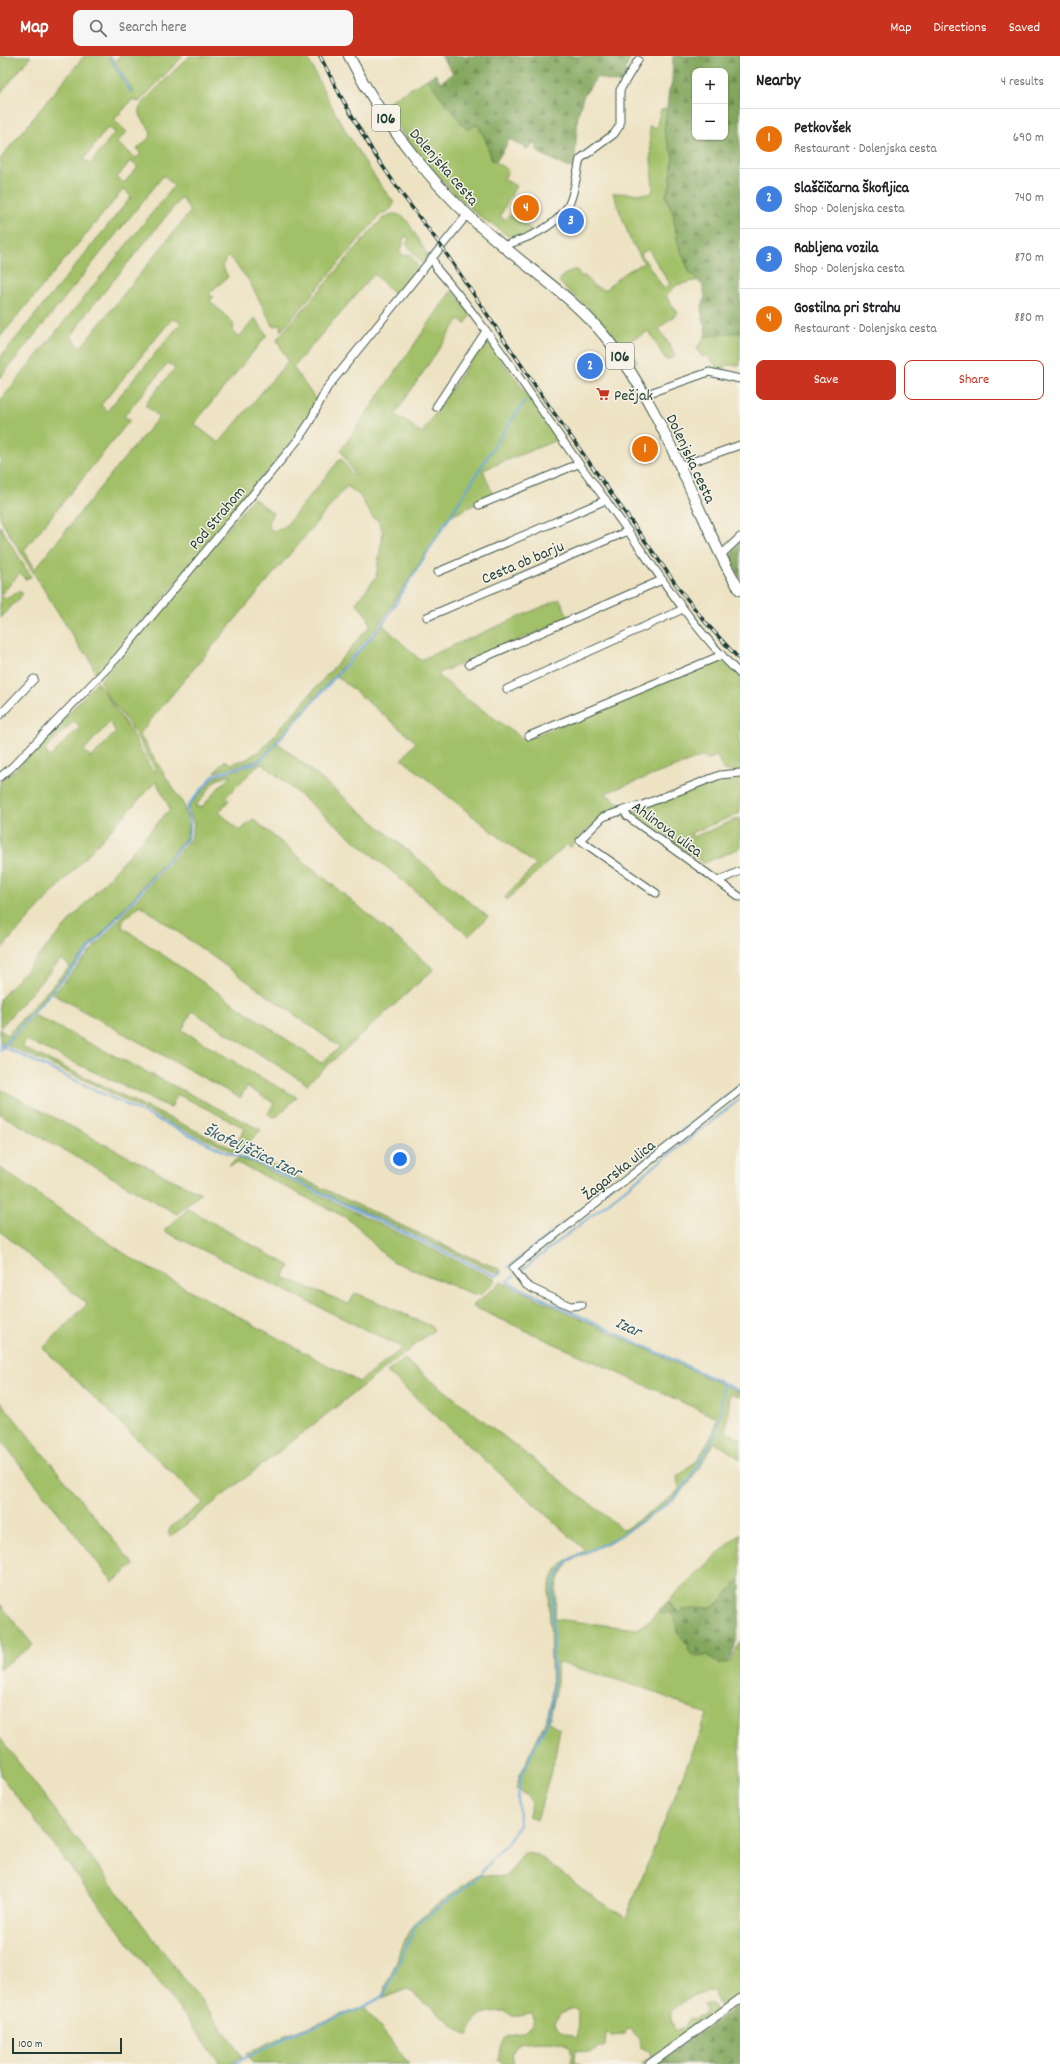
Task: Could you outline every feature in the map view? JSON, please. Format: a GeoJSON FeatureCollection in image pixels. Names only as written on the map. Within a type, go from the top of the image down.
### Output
{"type":"FeatureCollection","features":[{"type":"Feature","properties":{"kind":"main road","name":"Dolenjska cesta"},"geometry":{"type":"LineString","coordinates":[[349,56],[398,136],[430,175],[467,214],[503,246],[538,272],[580,308],[621,358],[668,438],[721,556],[740,590]]}},
{"type":"Feature","properties":{"kind":"street"},"geometry":{"type":"LineString","coordinates":[[503,246],[524,240],[559,219],[570,204],[580,159],[614,134],[620,125],[620,90],[638,60]]}},
{"type":"Feature","properties":{"kind":"street","name":"Pod Strahom"},"geometry":{"type":"LineString","coordinates":[[0,777],[11,768],[97,680],[171,594],[297,441],[309,423],[327,388],[467,214]]}},
{"type":"Feature","properties":{"kind":"street"},"geometry":{"type":"LineString","coordinates":[[432,257],[437,269],[486,331],[578,464],[628,530],[683,609],[740,674]]}},
{"type":"Feature","properties":{"kind":"street"},"geometry":{"type":"LineString","coordinates":[[436,408],[486,331]]}},
{"type":"Feature","properties":{"kind":"street"},"geometry":{"type":"LineString","coordinates":[[644,395],[709,372],[740,379]]}},
{"type":"Feature","properties":{"kind":"street"},"geometry":{"type":"LineString","coordinates":[[680,466],[740,445]]}},
{"type":"Feature","properties":{"kind":"street"},"geometry":{"type":"LineString","coordinates":[[479,505],[578,464]]}},
{"type":"Feature","properties":{"kind":"street","name":"Cesta ob barju"},"geometry":{"type":"LineString","coordinates":[[438,572],[606,500]]}},
{"type":"Feature","properties":{"kind":"street","name":"Cesta ob barju"},"geometry":{"type":"LineString","coordinates":[[427,617],[628,530]]}},
{"type":"Feature","properties":{"kind":"street"},"geometry":{"type":"LineString","coordinates":[[721,556],[740,537]]}},
{"type":"Feature","properties":{"kind":"street"},"geometry":{"type":"LineString","coordinates":[[469,664],[662,580]]}},
{"type":"Feature","properties":{"kind":"street"},"geometry":{"type":"LineString","coordinates":[[507,689],[683,609]]}},
{"type":"Feature","properties":{"kind":"street"},"geometry":{"type":"LineString","coordinates":[[529,736],[722,655]]}},
{"type":"Feature","properties":{"kind":"street"},"geometry":{"type":"LineString","coordinates":[[0,716],[34,679]]}},
{"type":"Feature","properties":{"kind":"street"},"geometry":{"type":"LineString","coordinates":[[624,810],[640,806],[720,775],[740,773]]}},
{"type":"Feature","properties":{"kind":"street","name":"Ahlinova ulica"},"geometry":{"type":"LineString","coordinates":[[656,893],[580,840],[603,817],[624,810],[627,816],[740,897]]}},
{"type":"Feature","properties":{"kind":"street"},"geometry":{"type":"LineString","coordinates":[[718,882],[740,871]]}},
{"type":"Feature","properties":{"kind":"street","name":"Žagarska ulica"},"geometry":{"type":"LineString","coordinates":[[582,1305],[570,1306],[531,1288],[525,1284],[513,1268],[740,1090]]}},
{"type":"Feature","properties":{"kind":"street"},"geometry":{"type":"LineString","coordinates":[[650,2064],[740,1999]]}},
{"type":"Feature","properties":{"kind":"green space"},"geometry":{"type":"Polygon","coordinates":[[[0,56],[31,56],[0,94],[0,56]]]}},
{"type":"Feature","properties":{"kind":"green space"},"geometry":{"type":"Polygon","coordinates":[[[84,56],[108,56],[131,93],[133,92],[114,61],[120,56],[183,56],[139,102],[132,100],[114,120],[127,132],[116,142],[136,158],[141,154],[137,149],[150,137],[151,132],[141,117],[139,109],[148,97],[189,56],[307,56],[346,132],[369,169],[394,203],[391,209],[380,215],[281,331],[280,325],[273,326],[249,281],[229,256],[222,265],[228,277],[209,293],[213,297],[210,301],[233,323],[234,334],[239,337],[255,318],[267,335],[194,424],[219,443],[288,361],[277,340],[278,338],[382,219],[389,215],[395,214],[406,219],[427,254],[422,264],[406,243],[409,240],[407,236],[403,239],[403,246],[399,249],[403,256],[410,254],[418,267],[397,296],[374,274],[293,367],[316,400],[305,426],[118,654],[98,673],[95,672],[88,655],[82,651],[0,519],[0,401],[174,186],[164,175],[0,378],[0,358],[131,197],[126,191],[123,190],[0,337],[0,159],[84,56]],[[108,127],[84,159],[90,164],[115,132],[108,127]],[[130,161],[117,178],[124,183],[138,167],[130,161]],[[182,197],[86,314],[71,337],[81,347],[190,212],[182,197]],[[172,319],[101,405],[107,411],[180,324],[179,321],[172,319]],[[168,363],[124,416],[130,420],[24,550],[35,569],[159,417],[145,405],[175,368],[168,363]]]}},
{"type":"Feature","properties":{"kind":"green space"},"geometry":{"type":"Polygon","coordinates":[[[441,56],[631,56],[625,70],[627,76],[621,84],[597,77],[583,97],[578,115],[574,168],[566,167],[538,152],[534,143],[527,149],[510,139],[496,162],[492,160],[485,138],[477,124],[467,130],[427,79],[435,74],[441,82],[453,73],[441,56]]]}},
{"type":"Feature","properties":{"kind":"green space"},"geometry":{"type":"Polygon","coordinates":[[[673,56],[740,56],[740,332],[705,336],[706,333],[701,310],[705,296],[703,286],[690,273],[678,244],[673,213],[668,203],[666,194],[670,186],[673,156],[664,131],[669,90],[672,83],[673,56]]]}},
{"type":"Feature","properties":{"kind":"green space"},"geometry":{"type":"Polygon","coordinates":[[[427,79],[467,130],[477,124],[485,138],[492,160],[508,170],[504,179],[516,186],[500,216],[505,220],[509,215],[533,230],[520,237],[511,238],[491,223],[489,224],[460,199],[432,170],[406,138],[386,106],[391,100],[427,79]]]}},
{"type":"Feature","properties":{"kind":"green space"},"geometry":{"type":"Polygon","coordinates":[[[667,109],[665,134],[673,156],[670,186],[666,194],[668,203],[673,213],[678,244],[690,273],[699,280],[677,285],[666,296],[678,313],[659,328],[676,356],[666,360],[649,331],[628,342],[637,362],[634,364],[602,322],[559,282],[562,276],[575,269],[581,276],[585,276],[593,286],[605,290],[624,273],[644,263],[630,239],[613,193],[650,194],[653,190],[649,126],[656,128],[661,110],[667,109]],[[648,249],[641,254],[664,289],[670,284],[648,249]]]}},
{"type":"Feature","properties":{"kind":"green space"},"geometry":{"type":"Polygon","coordinates":[[[452,290],[471,315],[465,324],[459,319],[395,414],[422,433],[486,338],[559,439],[483,470],[493,495],[450,517],[378,626],[259,760],[215,772],[225,760],[231,764],[247,759],[262,749],[370,626],[368,617],[356,603],[376,577],[383,532],[377,519],[373,518],[360,496],[347,486],[139,734],[185,807],[184,810],[188,824],[186,838],[4,1044],[0,1042],[0,1029],[7,1035],[70,966],[61,959],[0,1028],[0,999],[170,809],[156,781],[0,950],[0,781],[14,771],[37,748],[96,683],[98,683],[129,729],[150,767],[153,771],[156,771],[132,729],[104,689],[101,679],[253,498],[273,513],[268,522],[270,529],[274,531],[284,527],[287,524],[341,458],[353,476],[354,474],[341,450],[452,290]],[[74,721],[44,750],[50,757],[80,727],[74,721]],[[110,722],[84,750],[91,758],[116,732],[110,722]]]}},
{"type":"Feature","properties":{"kind":"green space"},"geometry":{"type":"Polygon","coordinates":[[[740,332],[740,365],[726,365],[725,371],[718,368],[707,355],[702,357],[697,348],[705,336],[740,332]]]}},
{"type":"Feature","properties":{"kind":"green space"},"geometry":{"type":"Polygon","coordinates":[[[0,526],[31,577],[25,579],[20,573],[0,596],[0,526]]]}},
{"type":"Feature","properties":{"kind":"green space"},"geometry":{"type":"Polygon","coordinates":[[[740,541],[740,578],[730,557],[740,541]]]}},
{"type":"Feature","properties":{"kind":"green space"},"geometry":{"type":"Polygon","coordinates":[[[19,591],[23,594],[0,618],[0,596],[6,598],[19,591]]]}},
{"type":"Feature","properties":{"kind":"green space"},"geometry":{"type":"Polygon","coordinates":[[[560,599],[569,619],[439,673],[439,676],[467,699],[525,740],[721,659],[740,677],[740,770],[734,772],[723,770],[717,756],[706,760],[704,756],[605,793],[624,807],[584,832],[570,848],[567,844],[507,900],[505,897],[536,865],[402,759],[416,742],[337,676],[383,625],[420,660],[560,599]]]}},
{"type":"Feature","properties":{"kind":"green space"},"geometry":{"type":"Polygon","coordinates":[[[278,743],[488,917],[469,936],[263,764],[259,764],[226,797],[229,800],[219,812],[240,831],[253,819],[434,969],[307,1084],[192,1011],[182,1030],[256,1075],[297,1097],[278,1116],[272,1117],[268,1114],[274,1103],[247,1087],[240,1098],[53,994],[191,838],[194,824],[188,809],[195,799],[215,777],[260,762],[278,743]],[[231,775],[216,780],[195,807],[202,807],[221,785],[231,777],[231,775]],[[140,905],[123,921],[122,927],[321,1063],[340,1047],[140,905]]]}},
{"type":"Feature","properties":{"kind":"green space"},"geometry":{"type":"Polygon","coordinates":[[[740,776],[740,813],[691,833],[693,837],[740,818],[740,848],[704,863],[630,814],[632,811],[638,811],[728,777],[740,776]]]}},
{"type":"Feature","properties":{"kind":"green space"},"geometry":{"type":"Polygon","coordinates":[[[34,1015],[261,1130],[240,1151],[234,1152],[176,1126],[91,1083],[7,1045],[34,1015]],[[26,1040],[22,1046],[234,1149],[245,1128],[177,1094],[171,1108],[26,1040]]]}},
{"type":"Feature","properties":{"kind":"green space"},"geometry":{"type":"Polygon","coordinates":[[[0,1089],[167,1177],[201,1193],[177,1214],[0,1114],[0,1089]]]}},
{"type":"Feature","properties":{"kind":"green space"},"geometry":{"type":"Polygon","coordinates":[[[238,1158],[249,1161],[496,1280],[480,1295],[473,1294],[394,1262],[382,1253],[357,1226],[345,1217],[244,1166],[237,1163],[228,1166],[238,1158]]]}},
{"type":"Feature","properties":{"kind":"green space"},"geometry":{"type":"Polygon","coordinates":[[[260,1159],[456,1251],[501,1270],[501,1275],[255,1161],[260,1159]]]}},
{"type":"Feature","properties":{"kind":"green space"},"geometry":{"type":"Polygon","coordinates":[[[0,1168],[134,1260],[359,1382],[403,1348],[164,1231],[188,1209],[290,1266],[283,1277],[349,1304],[355,1293],[431,1326],[434,1330],[170,1537],[168,1532],[171,1527],[203,1503],[43,1348],[87,1304],[0,1231],[0,1168]]]}},
{"type":"Feature","properties":{"kind":"green space"},"geometry":{"type":"Polygon","coordinates":[[[501,1282],[740,1393],[740,1397],[730,1394],[726,1432],[740,1438],[740,1459],[715,1442],[690,1482],[675,1499],[612,1541],[569,1561],[558,1580],[556,1590],[555,1619],[637,1629],[650,1620],[658,1611],[661,1614],[671,1613],[675,1617],[677,1631],[690,1648],[703,1655],[708,1655],[720,1664],[730,1662],[740,1641],[740,1995],[725,2006],[717,2001],[713,1991],[707,1991],[696,1994],[680,2004],[671,2012],[671,2018],[675,2031],[683,2029],[689,2018],[693,2019],[705,2014],[706,2011],[704,2005],[712,2004],[718,2011],[644,2064],[641,2064],[652,2056],[651,2052],[640,2047],[639,2039],[628,2028],[625,2034],[611,2035],[606,2032],[605,2046],[590,2053],[575,2050],[574,2061],[581,2064],[570,2064],[572,2054],[568,2046],[559,2042],[545,2041],[520,2043],[511,2054],[514,2064],[502,2064],[498,2060],[506,2037],[519,2034],[527,2030],[534,2019],[532,2014],[512,2016],[506,2011],[482,2014],[474,2021],[468,2036],[407,1989],[381,1999],[407,1935],[415,1922],[477,1875],[506,1876],[516,1865],[523,1853],[538,1855],[589,1894],[626,1918],[707,1715],[650,1690],[557,1662],[557,1687],[549,1722],[560,1729],[554,1761],[537,1820],[528,1817],[532,1803],[528,1796],[516,1789],[520,1774],[546,1720],[552,1698],[549,1589],[554,1574],[558,1569],[567,1561],[585,1550],[387,1372],[404,1359],[624,1530],[674,1495],[679,1489],[677,1477],[697,1461],[713,1433],[717,1418],[472,1306],[501,1282]],[[575,2008],[560,2014],[555,2021],[560,2030],[577,2039],[578,2012],[575,2008]]]}},
{"type":"Feature","properties":{"kind":"green space"},"geometry":{"type":"Polygon","coordinates":[[[0,1401],[134,1565],[113,1582],[0,1439],[0,1401]]]}},
{"type":"Feature","properties":{"kind":"green space"},"geometry":{"type":"Polygon","coordinates":[[[740,1533],[740,1579],[719,1603],[710,1607],[682,1610],[679,1613],[668,1601],[740,1533]]]}},
{"type":"Feature","properties":{"kind":"green space"},"geometry":{"type":"Polygon","coordinates":[[[740,1579],[738,1626],[734,1649],[730,1658],[725,1664],[719,1664],[708,1655],[693,1656],[688,1650],[689,1645],[677,1633],[676,1622],[671,1613],[661,1614],[658,1611],[668,1601],[679,1613],[682,1610],[710,1607],[719,1603],[740,1579]]]}},
{"type":"Feature","properties":{"kind":"green space"},"geometry":{"type":"Polygon","coordinates":[[[0,1604],[33,1645],[0,1669],[0,1604]]]}},
{"type":"Feature","properties":{"kind":"green space"},"geometry":{"type":"Polygon","coordinates":[[[0,1738],[243,2056],[229,2064],[221,2064],[0,1775],[0,1738]]]}},
{"type":"Feature","properties":{"kind":"green space"},"geometry":{"type":"Polygon","coordinates":[[[740,2003],[740,2064],[656,2064],[740,2003]]]}},
{"type":"Feature","properties":{"kind":"green space"},"geometry":{"type":"Polygon","coordinates":[[[364,2007],[409,2064],[253,2064],[247,2053],[291,2033],[364,2007]]]}},
{"type":"Feature","properties":{"kind":"waterway"},"geometry":{"type":"LineString","coordinates":[[110,56],[131,91]]}},
{"type":"Feature","properties":{"kind":"waterway"},"geometry":{"type":"LineString","coordinates":[[0,1050],[187,839],[190,828],[190,818],[186,811],[189,804],[214,775],[260,761],[382,625],[498,440],[526,400]]}},
{"type":"Feature","properties":{"kind":"waterway","name":"Škofeljščica Izar"},"geometry":{"type":"LineString","coordinates":[[0,1045],[226,1152],[256,1162],[495,1276],[500,1272]]}},
{"type":"Feature","properties":{"kind":"waterway"},"geometry":{"type":"LineString","coordinates":[[508,1267],[740,1085]]}},
{"type":"Feature","properties":{"kind":"waterway"},"geometry":{"type":"LineString","coordinates":[[522,1270],[740,1099]]}},
{"type":"Feature","properties":{"kind":"waterway","name":"Izar"},"geometry":{"type":"LineString","coordinates":[[515,1275],[507,1282],[740,1391]]}},
{"type":"Feature","properties":{"kind":"waterway"},"geometry":{"type":"LineString","coordinates":[[233,2064],[293,2034],[353,2012],[384,1996],[416,1925],[476,1879],[511,1838],[519,1824],[518,1798],[521,1776],[547,1722],[553,1699],[553,1590],[555,1579],[569,1560],[615,1539],[656,1512],[674,1498],[689,1480],[716,1434],[721,1412],[723,1383]]}},
{"type":"Feature","properties":{"kind":"railway"},"geometry":{"type":"LineString","coordinates":[[320,56],[340,95],[373,152],[401,193],[441,246],[549,406],[680,590],[706,623],[740,660]]}},
{"type":"Feature","properties":{"kind":"place","name":"Gostilna pri Strahu"},"geometry":{"type":"Point","coordinates":[526,208]}},
{"type":"Feature","properties":{"kind":"place","name":"Rabljena vozila"},"geometry":{"type":"Point","coordinates":[571,221]}},
{"type":"Feature","properties":{"kind":"place","name":"Slaščičarna Škofljica"},"geometry":{"type":"Point","coordinates":[590,366]}},
{"type":"Feature","properties":{"kind":"place","name":"Pečjak"},"geometry":{"type":"Point","coordinates":[603,394]}},
{"type":"Feature","properties":{"kind":"place","name":"Petkovšek"},"geometry":{"type":"Point","coordinates":[645,449]}}]}
